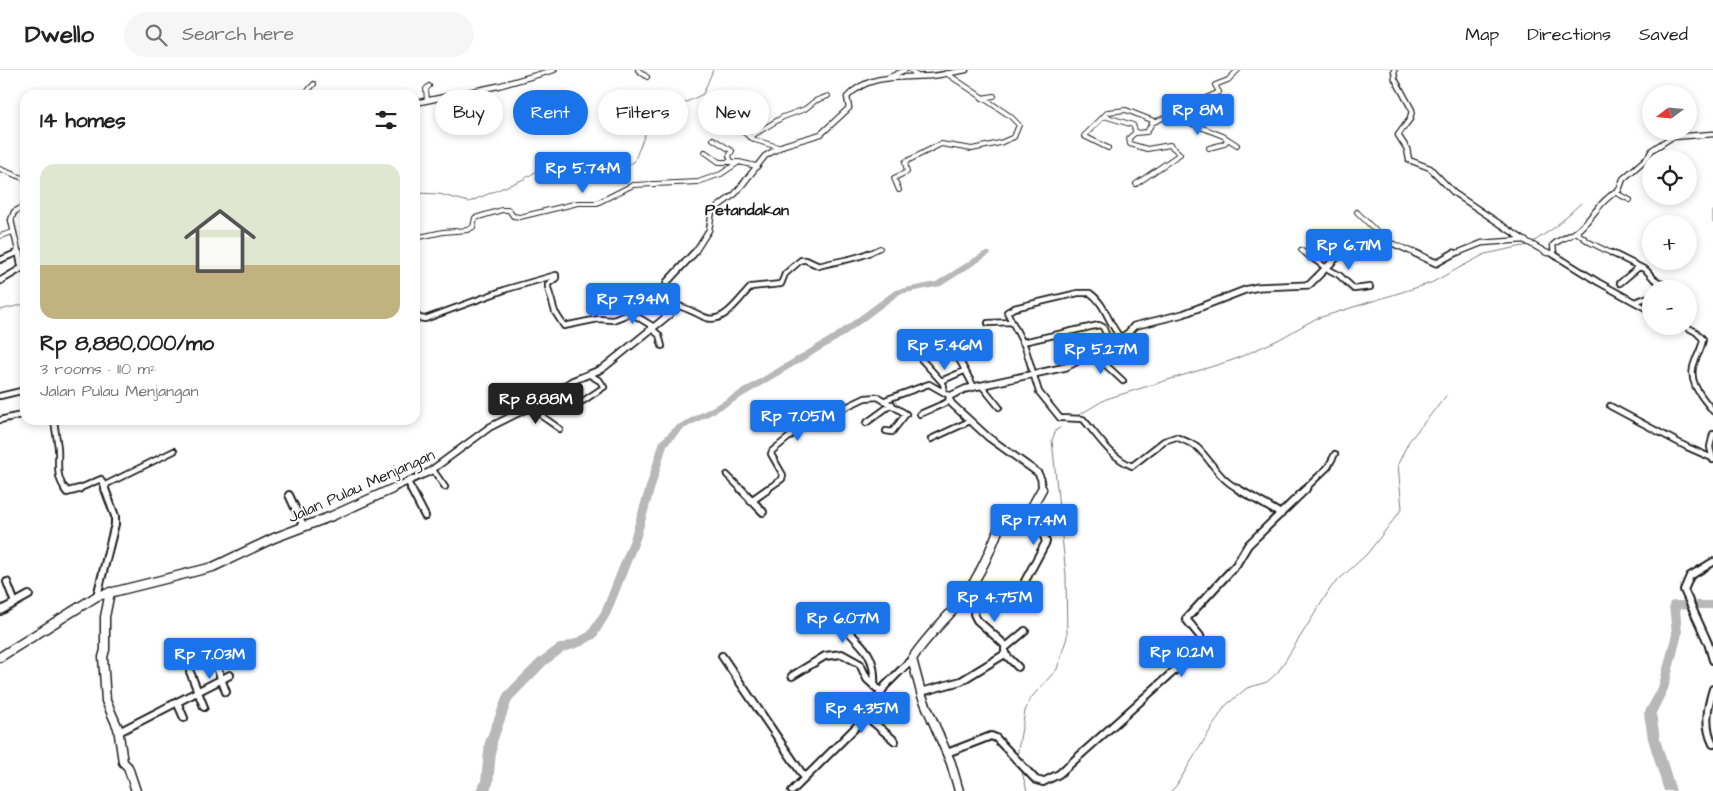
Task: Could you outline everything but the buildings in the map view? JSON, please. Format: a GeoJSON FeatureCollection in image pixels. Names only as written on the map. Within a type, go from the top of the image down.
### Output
{"type":"FeatureCollection","features":[{"type":"Feature","properties":{"kind":"street"},"geometry":{"type":"LineString","coordinates":[[420,102],[498,86],[554,70]]}},
{"type":"Feature","properties":{"kind":"street"},"geometry":{"type":"LineString","coordinates":[[638,70],[647,77]]}},
{"type":"Feature","properties":{"kind":"street"},"geometry":{"type":"LineString","coordinates":[[880,248],[858,258],[842,259],[819,266],[806,260],[800,260],[785,274],[781,284],[751,287],[724,316],[718,319],[706,319],[688,306],[674,305],[671,295],[666,288],[666,282],[696,252],[709,230],[712,211],[735,194],[765,156],[778,147],[821,134],[848,108],[847,97],[851,91],[905,70]]}},
{"type":"Feature","properties":{"kind":"street"},"geometry":{"type":"LineString","coordinates":[[912,70],[917,76]]}},
{"type":"Feature","properties":{"kind":"street"},"geometry":{"type":"LineString","coordinates":[[883,79],[928,76],[964,70]]}},
{"type":"Feature","properties":{"kind":"street"},"geometry":{"type":"LineString","coordinates":[[1136,184],[1180,154],[1170,145],[1147,149],[1130,144],[1128,142],[1129,138],[1136,133],[1147,132],[1154,121],[1170,115],[1171,112],[1188,107],[1219,92],[1215,85],[1228,80],[1238,70]]}},
{"type":"Feature","properties":{"kind":"street"},"geometry":{"type":"LineString","coordinates":[[1394,70],[1396,82],[1412,110],[1410,119],[1398,136],[1407,149],[1409,160],[1430,168],[1454,193],[1528,243],[1547,254],[1553,254],[1642,306]]}},
{"type":"Feature","properties":{"kind":"street"},"geometry":{"type":"LineString","coordinates":[[900,190],[894,178],[907,172],[905,163],[939,144],[945,143],[972,149],[1000,143],[1014,137],[1019,125],[946,73]]}},
{"type":"Feature","properties":{"kind":"street"},"geometry":{"type":"LineString","coordinates":[[309,90],[314,84]]}},
{"type":"Feature","properties":{"kind":"street"},"geometry":{"type":"LineString","coordinates":[[427,100],[426,89],[429,86]]}},
{"type":"Feature","properties":{"kind":"street"},"geometry":{"type":"LineString","coordinates":[[750,137],[783,117],[804,109],[815,101],[828,96]]}},
{"type":"Feature","properties":{"kind":"street"},"geometry":{"type":"LineString","coordinates":[[982,98],[994,96]]}},
{"type":"Feature","properties":{"kind":"street"},"geometry":{"type":"LineString","coordinates":[[1108,148],[1084,136],[1089,129],[1112,110],[1126,110],[1154,121]]}},
{"type":"Feature","properties":{"kind":"street"},"geometry":{"type":"LineString","coordinates":[[1170,115],[1228,139],[1237,145]]}},
{"type":"Feature","properties":{"kind":"street"},"geometry":{"type":"LineString","coordinates":[[1104,116],[1133,125],[1136,133]]}},
{"type":"Feature","properties":{"kind":"street"},"geometry":{"type":"LineString","coordinates":[[1553,254],[1556,242],[1576,232],[1606,197],[1620,188],[1625,177],[1648,157],[1652,150],[1662,145],[1669,138],[1713,134]]}},
{"type":"Feature","properties":{"kind":"street"},"geometry":{"type":"LineString","coordinates":[[747,135],[778,147]]}},
{"type":"Feature","properties":{"kind":"street"},"geometry":{"type":"LineString","coordinates":[[713,139],[732,151],[729,156],[731,161]]}},
{"type":"Feature","properties":{"kind":"street"},"geometry":{"type":"LineString","coordinates":[[1209,148],[1224,144],[1228,139]]}},
{"type":"Feature","properties":{"kind":"street"},"geometry":{"type":"LineString","coordinates":[[705,152],[719,162],[731,161],[756,166]]}},
{"type":"Feature","properties":{"kind":"street"},"geometry":{"type":"LineString","coordinates":[[420,237],[443,232],[468,230],[475,218],[502,210],[509,210],[513,216],[520,217],[573,204],[597,203],[633,185],[698,182],[721,174],[737,162]]}},
{"type":"Feature","properties":{"kind":"street"},"geometry":{"type":"LineString","coordinates":[[0,169],[20,176]]}},
{"type":"Feature","properties":{"kind":"street"},"geometry":{"type":"LineString","coordinates":[[1614,192],[1630,200]]}},
{"type":"Feature","properties":{"kind":"street"},"geometry":{"type":"LineString","coordinates":[[20,208],[12,214],[13,232],[20,250]]}},
{"type":"Feature","properties":{"kind":"street"},"geometry":{"type":"LineString","coordinates":[[1358,212],[1359,217],[1377,230],[1382,240]]}},
{"type":"Feature","properties":{"kind":"street"},"geometry":{"type":"LineString","coordinates":[[0,236],[13,232]]}},
{"type":"Feature","properties":{"kind":"street"},"geometry":{"type":"LineString","coordinates":[[1576,232],[1589,242],[1646,270],[1655,280]]}},
{"type":"Feature","properties":{"kind":"street"},"geometry":{"type":"LineString","coordinates":[[920,414],[950,399],[961,390],[1066,367],[1111,345],[1134,326],[1182,314],[1258,286],[1294,287],[1310,285],[1337,257],[1358,243],[1382,240],[1405,248],[1436,263],[1455,253],[1485,242],[1502,239],[1528,243]]}},
{"type":"Feature","properties":{"kind":"street"},"geometry":{"type":"LineString","coordinates":[[1301,250],[1339,275],[1354,289],[1370,287]]}},
{"type":"Feature","properties":{"kind":"street"},"geometry":{"type":"LineString","coordinates":[[0,260],[20,255]]}},
{"type":"Feature","properties":{"kind":"street"},"geometry":{"type":"LineString","coordinates":[[1620,283],[1639,267]]}},
{"type":"Feature","properties":{"kind":"street"},"geometry":{"type":"LineString","coordinates":[[0,281],[20,273]]}},
{"type":"Feature","properties":{"kind":"street"},"geometry":{"type":"LineString","coordinates":[[420,318],[425,319],[507,289],[556,275],[556,278],[547,287],[558,320],[564,326],[598,319],[613,320],[631,313],[636,314],[659,335],[662,346]]}},
{"type":"Feature","properties":{"kind":"street"},"geometry":{"type":"LineString","coordinates":[[1121,338],[1116,334],[1102,304],[1092,294],[1086,292],[1009,309],[1007,312],[1023,342],[1042,396],[1060,418],[1064,420],[1083,419],[1100,440],[1126,464],[1132,466],[1156,447],[1176,437],[1196,446],[1211,463],[1215,471],[1231,486],[1247,492],[1281,514]]}},
{"type":"Feature","properties":{"kind":"street"},"geometry":{"type":"LineString","coordinates":[[1635,302],[1642,299]]}},
{"type":"Feature","properties":{"kind":"street","name":"Jalan Pulau Menjangan"},"geometry":{"type":"LineString","coordinates":[[0,657],[97,596],[208,569],[274,538],[304,527],[433,470],[490,427],[537,403],[567,384],[602,370],[665,319],[674,305]]}},
{"type":"Feature","properties":{"kind":"street"},"geometry":{"type":"LineString","coordinates":[[988,323],[1012,322]]}},
{"type":"Feature","properties":{"kind":"street"},"geometry":{"type":"LineString","coordinates":[[1023,342],[1099,325],[1104,327],[1111,345]]}},
{"type":"Feature","properties":{"kind":"street"},"geometry":{"type":"LineString","coordinates":[[1697,333],[1703,339],[1702,349],[1692,367],[1692,378],[1713,411]]}},
{"type":"Feature","properties":{"kind":"street"},"geometry":{"type":"LineString","coordinates":[[952,336],[956,344],[949,347],[960,361],[974,387]]}},
{"type":"Feature","properties":{"kind":"street"},"geometry":{"type":"LineString","coordinates":[[1093,353],[1123,382]]}},
{"type":"Feature","properties":{"kind":"street"},"geometry":{"type":"LineString","coordinates":[[921,359],[941,381],[944,386],[943,391]]}},
{"type":"Feature","properties":{"kind":"street"},"geometry":{"type":"LineString","coordinates":[[941,381],[964,371]]}},
{"type":"Feature","properties":{"kind":"street"},"geometry":{"type":"LineString","coordinates":[[582,400],[604,387],[600,381],[590,375]]}},
{"type":"Feature","properties":{"kind":"street"},"geometry":{"type":"LineString","coordinates":[[792,791],[866,716],[881,692],[900,669],[912,659],[923,641],[955,608],[987,559],[999,528],[1025,515],[1042,491],[1040,475],[988,437],[970,421],[943,391],[931,384],[885,400]]}},
{"type":"Feature","properties":{"kind":"street"},"geometry":{"type":"LineString","coordinates":[[982,386],[999,407]]}},
{"type":"Feature","properties":{"kind":"street"},"geometry":{"type":"LineString","coordinates":[[0,396],[20,391]]}},
{"type":"Feature","properties":{"kind":"street"},"geometry":{"type":"LineString","coordinates":[[751,501],[782,479],[783,475],[771,454],[791,434],[860,400],[876,396],[892,404],[906,416],[892,432],[886,431]]}},
{"type":"Feature","properties":{"kind":"street"},"geometry":{"type":"LineString","coordinates":[[537,403],[542,417],[560,429]]}},
{"type":"Feature","properties":{"kind":"street"},"geometry":{"type":"LineString","coordinates":[[866,423],[892,404]]}},
{"type":"Feature","properties":{"kind":"street"},"geometry":{"type":"LineString","coordinates":[[1610,406],[1712,459]]}},
{"type":"Feature","properties":{"kind":"street"},"geometry":{"type":"LineString","coordinates":[[0,420],[20,415]]}},
{"type":"Feature","properties":{"kind":"street"},"geometry":{"type":"LineString","coordinates":[[931,439],[970,421]]}},
{"type":"Feature","properties":{"kind":"street"},"geometry":{"type":"LineString","coordinates":[[55,425],[58,449],[58,476],[62,486],[70,492],[100,479],[106,488],[115,522],[97,596]]}},
{"type":"Feature","properties":{"kind":"street"},"geometry":{"type":"LineString","coordinates":[[1712,459],[1710,445],[1713,434]]}},
{"type":"Feature","properties":{"kind":"street"},"geometry":{"type":"LineString","coordinates":[[106,488],[110,482],[174,452]]}},
{"type":"Feature","properties":{"kind":"street"},"geometry":{"type":"LineString","coordinates":[[947,753],[991,736],[996,738],[1036,780],[1044,782],[1050,780],[1071,764],[1153,688],[1173,672],[1202,643],[1202,639],[1188,624],[1186,619],[1230,572],[1248,545],[1328,466],[1335,454]]}},
{"type":"Feature","properties":{"kind":"street"},"geometry":{"type":"LineString","coordinates":[[433,470],[445,487]]}},
{"type":"Feature","properties":{"kind":"street"},"geometry":{"type":"LineString","coordinates":[[727,475],[763,512]]}},
{"type":"Feature","properties":{"kind":"street"},"geometry":{"type":"LineString","coordinates":[[408,482],[417,503],[426,516]]}},
{"type":"Feature","properties":{"kind":"street"},"geometry":{"type":"LineString","coordinates":[[289,495],[304,527]]}},
{"type":"Feature","properties":{"kind":"street"},"geometry":{"type":"LineString","coordinates":[[1025,581],[1046,542],[1040,524],[1031,509]]}},
{"type":"Feature","properties":{"kind":"street"},"geometry":{"type":"LineString","coordinates":[[1713,562],[1690,576],[1684,590],[1708,643],[1713,660]]}},
{"type":"Feature","properties":{"kind":"street"},"geometry":{"type":"LineString","coordinates":[[7,582],[15,603]]}},
{"type":"Feature","properties":{"kind":"street"},"geometry":{"type":"LineString","coordinates":[[110,592],[105,617],[105,650],[103,660],[106,701],[119,732],[123,760],[128,767],[136,791]]}},
{"type":"Feature","properties":{"kind":"street"},"geometry":{"type":"LineString","coordinates":[[967,592],[977,603],[974,614],[978,622],[1005,650],[1018,667]]}},
{"type":"Feature","properties":{"kind":"street"},"geometry":{"type":"LineString","coordinates":[[0,611],[29,595]]}},
{"type":"Feature","properties":{"kind":"street"},"geometry":{"type":"LineString","coordinates":[[837,610],[842,623],[873,662],[876,672],[874,686]]}},
{"type":"Feature","properties":{"kind":"street"},"geometry":{"type":"LineString","coordinates":[[921,692],[961,682],[1005,650],[1025,631]]}},
{"type":"Feature","properties":{"kind":"street"},"geometry":{"type":"LineString","coordinates":[[792,676],[825,656],[838,654],[860,664],[867,679],[881,692]]}},
{"type":"Feature","properties":{"kind":"street"},"geometry":{"type":"LineString","coordinates":[[722,656],[805,778]]}},
{"type":"Feature","properties":{"kind":"street"},"geometry":{"type":"LineString","coordinates":[[214,659],[226,692]]}},
{"type":"Feature","properties":{"kind":"street"},"geometry":{"type":"LineString","coordinates":[[912,659],[921,692],[958,781],[959,791]]}},
{"type":"Feature","properties":{"kind":"street"},"geometry":{"type":"LineString","coordinates":[[190,672],[204,707]]}},
{"type":"Feature","properties":{"kind":"street"},"geometry":{"type":"LineString","coordinates":[[119,732],[230,674]]}},
{"type":"Feature","properties":{"kind":"street"},"geometry":{"type":"LineString","coordinates":[[1713,689],[1708,712],[1707,730],[1713,744]]}},
{"type":"Feature","properties":{"kind":"street"},"geometry":{"type":"LineString","coordinates":[[177,702],[184,718]]}},
{"type":"Feature","properties":{"kind":"street"},"geometry":{"type":"LineString","coordinates":[[866,716],[895,741]]}},
{"type":"Feature","properties":{"kind":"waterway"},"geometry":{"type":"LineString","coordinates":[[420,193],[439,194],[469,202],[524,179],[545,166],[586,156],[618,169],[634,162],[647,129],[672,109],[703,94],[713,70]]}},
{"type":"Feature","properties":{"kind":"waterway"},"geometry":{"type":"LineString","coordinates":[[1533,242],[1554,228],[1581,203]]}},
{"type":"Feature","properties":{"kind":"waterway"},"geometry":{"type":"LineString","coordinates":[[1713,211],[1713,223]]}},
{"type":"Feature","properties":{"kind":"waterway"},"geometry":{"type":"LineString","coordinates":[[1079,415],[1106,399],[1233,360],[1278,340],[1315,319],[1431,283],[1485,254],[1528,245]]}},
{"type":"Feature","properties":{"kind":"waterway"},"geometry":{"type":"LineString","coordinates":[[481,791],[487,784],[491,742],[508,697],[542,662],[561,648],[578,643],[592,635],[606,612],[635,539],[663,443],[679,428],[726,403],[838,336],[898,292],[938,284],[987,254]]}},
{"type":"Feature","properties":{"kind":"waterway"},"geometry":{"type":"LineString","coordinates":[[0,310],[20,305]]}},
{"type":"Feature","properties":{"kind":"waterway"},"geometry":{"type":"LineString","coordinates":[[1171,791],[1176,786],[1225,706],[1247,688],[1267,682],[1278,672],[1332,586],[1367,554],[1402,509],[1398,464],[1409,441],[1446,396]]}},
{"type":"Feature","properties":{"kind":"waterway"},"geometry":{"type":"LineString","coordinates":[[1017,756],[1025,711],[1031,698],[1057,669],[1067,637],[1066,575],[1052,440],[1056,430],[1060,428]]}},
{"type":"Feature","properties":{"kind":"waterway"},"geometry":{"type":"LineString","coordinates":[[1670,791],[1654,739],[1650,713],[1663,689],[1677,634],[1674,605],[1713,605]]}},
{"type":"Feature","properties":{"kind":"waterway"},"geometry":{"type":"LineString","coordinates":[[1022,772],[1027,791]]}},
{"type":"Feature","properties":{"kind":"district","name":"Petandakan"},"geometry":{"type":"Point","coordinates":[747,209]}}]}
